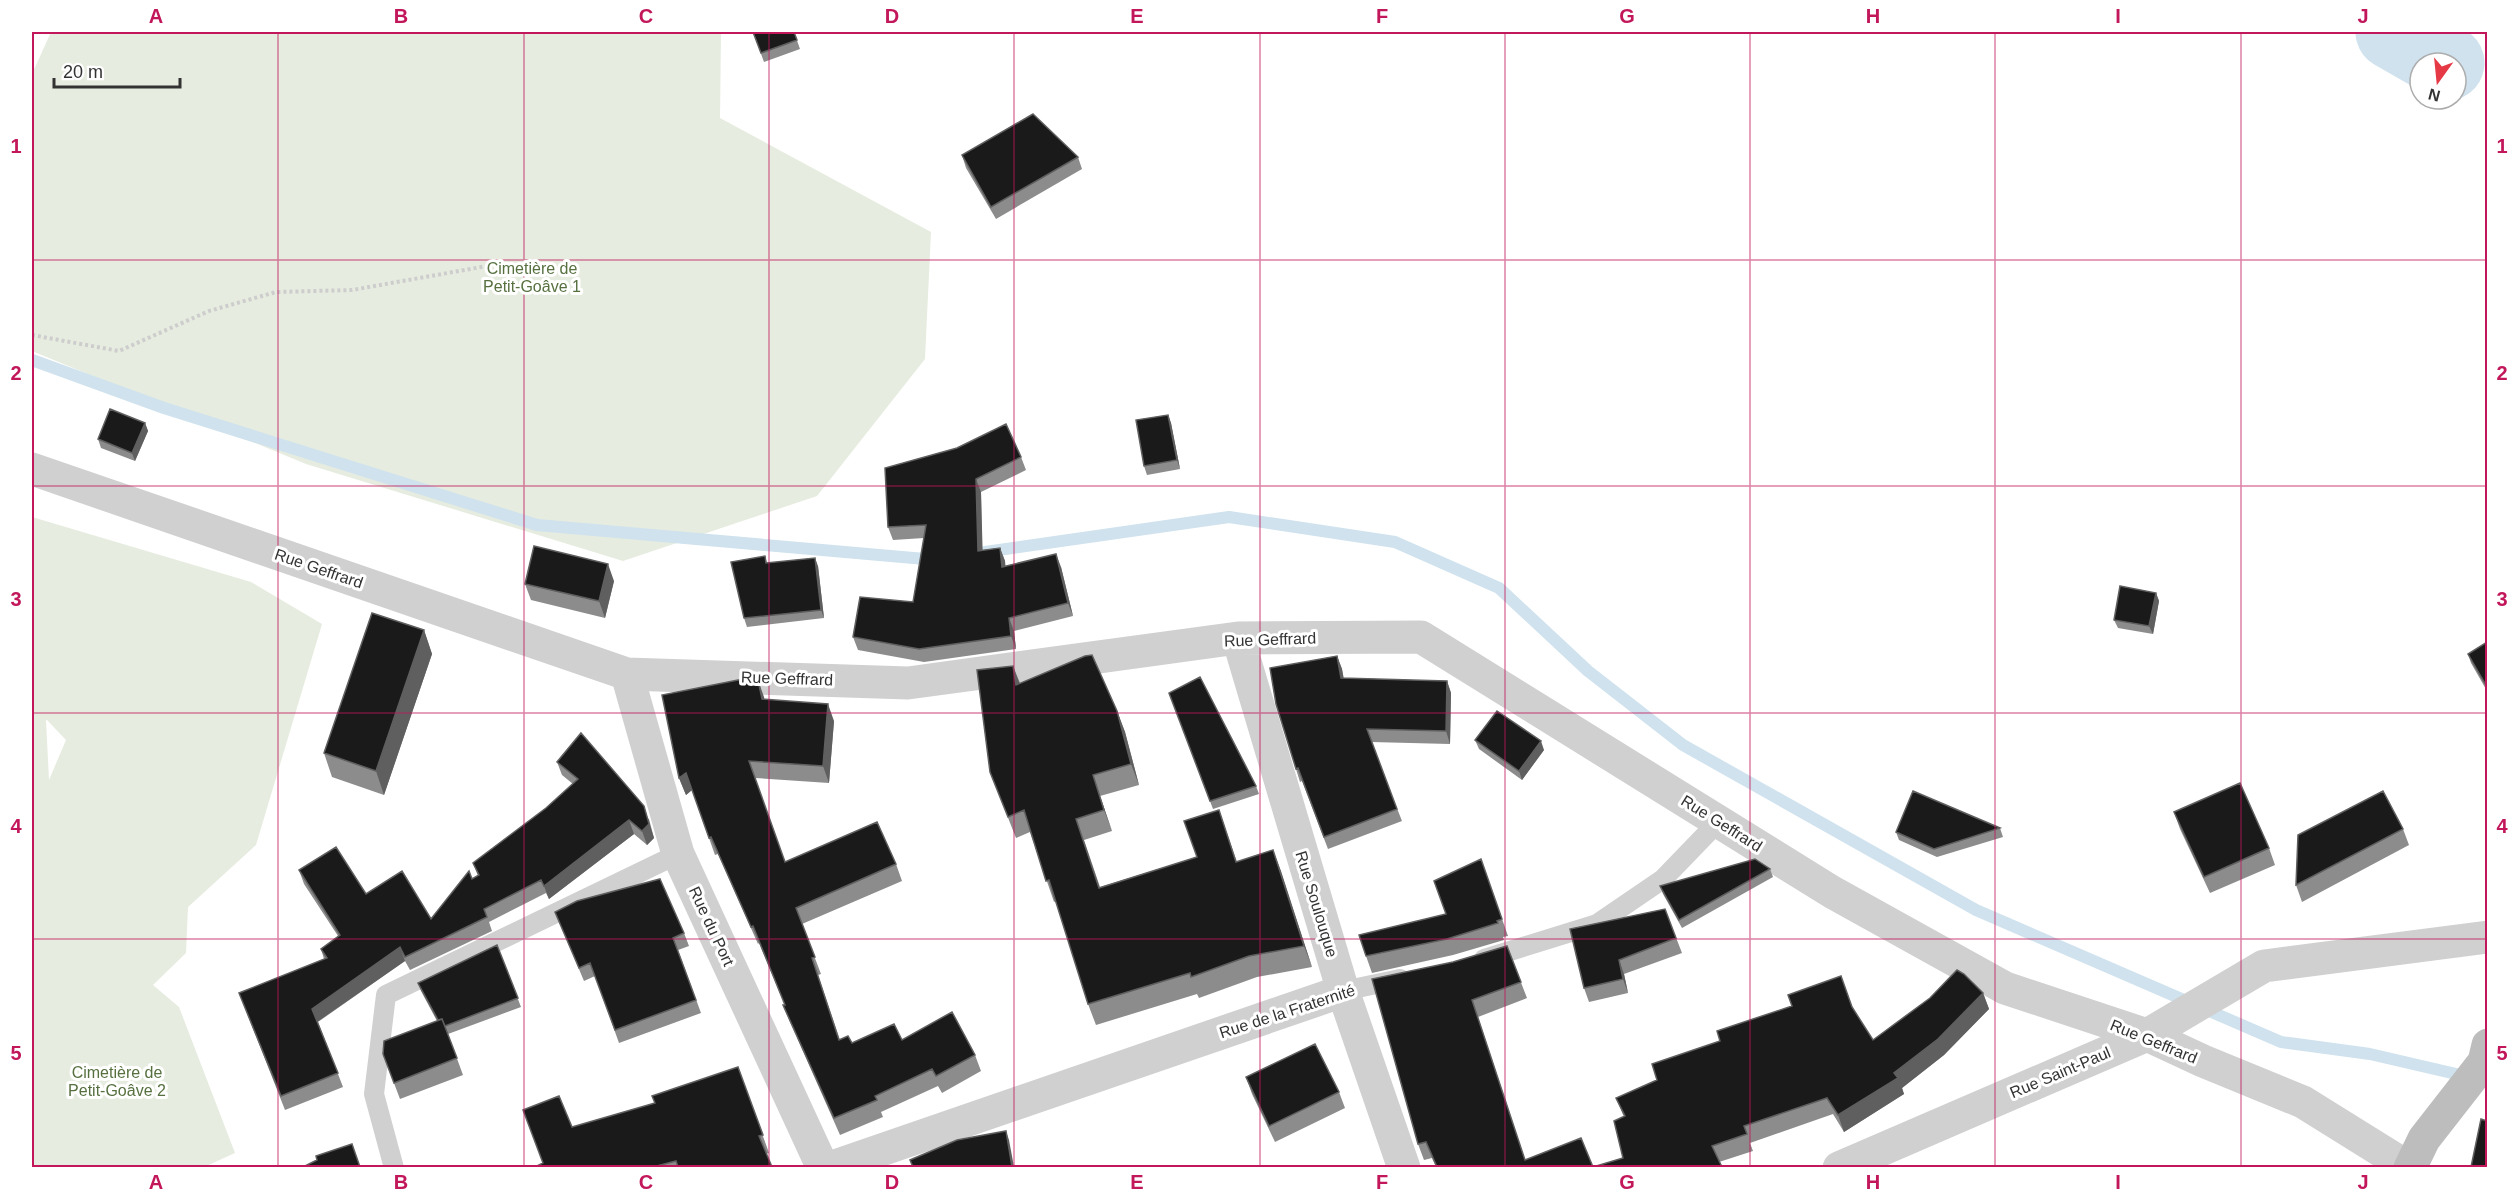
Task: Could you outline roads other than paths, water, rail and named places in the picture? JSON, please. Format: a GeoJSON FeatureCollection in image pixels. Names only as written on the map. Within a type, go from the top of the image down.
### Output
{"type":"FeatureCollection","features":[{"type":"Feature","properties":{"kind":"street","name":"Rue Geffrard"},"geometry":{"type":"LineString","coordinates":[[32,469],[627,674],[908,682],[1238,638],[1421,637],[1832,892],[2005,988],[2147,1035],[2303,1102],[2414,1158]]}},
{"type":"Feature","properties":{"kind":"street","name":"Rue Soulouque"},"geometry":{"type":"LineString","coordinates":[[1238,638],[1343,991],[1404,1167]]}},
{"type":"Feature","properties":{"kind":"street","name":"Rue du Port"},"geometry":{"type":"LineString","coordinates":[[627,674],[678,854],[823,1167]]}},
{"type":"Feature","properties":{"kind":"street","name":"Rue Saint-Paul"},"geometry":{"type":"LineString","coordinates":[[1839,1167],[2147,1035],[2264,966],[2487,937]]}},
{"type":"Feature","properties":{"kind":"street","name":"Rue de la Fraternité"},"geometry":{"type":"LineString","coordinates":[[829,1167],[1343,991]]}},
{"type":"Feature","properties":{"kind":"street"},"geometry":{"type":"LineString","coordinates":[[2414,1158],[2486,1053]]}},
{"type":"Feature","properties":{"kind":"lane"},"geometry":{"type":"LineString","coordinates":[[1467,964],[1597,924],[1663,879],[1719,821]]}},
{"type":"Feature","properties":{"kind":"lane"},"geometry":{"type":"LineString","coordinates":[[394,1167],[374,1094],[386,995],[678,854]]}},
{"type":"Feature","properties":{"kind":"lane","name":"Rue de la Fraternité"},"geometry":{"type":"LineString","coordinates":[[1343,991],[1422,974]]}},
{"type":"Feature","properties":{"kind":"waterway"},"geometry":{"type":"LineString","coordinates":[[2393,32],[2426,51]]}},
{"type":"Feature","properties":{"kind":"waterway"},"geometry":{"type":"LineString","coordinates":[[32,360],[164,408],[537,525],[925,559],[935,558]]}},
{"type":"Feature","properties":{"kind":"waterway"},"geometry":{"type":"LineString","coordinates":[[985,552],[1229,517],[1395,542],[1499,588],[1588,671],[1683,745],[1976,910],[2281,1042],[2370,1054],[2469,1077]]}},
{"type":"Feature","properties":{"kind":"park label","name":"Cimetière de Petit-Goâve 1"},"geometry":{"type":"Point","coordinates":[532,277]}},
{"type":"Feature","properties":{"kind":"park label","name":"Cimetière de Petit-Goâve 2"},"geometry":{"type":"Point","coordinates":[117,1081]}}]}
